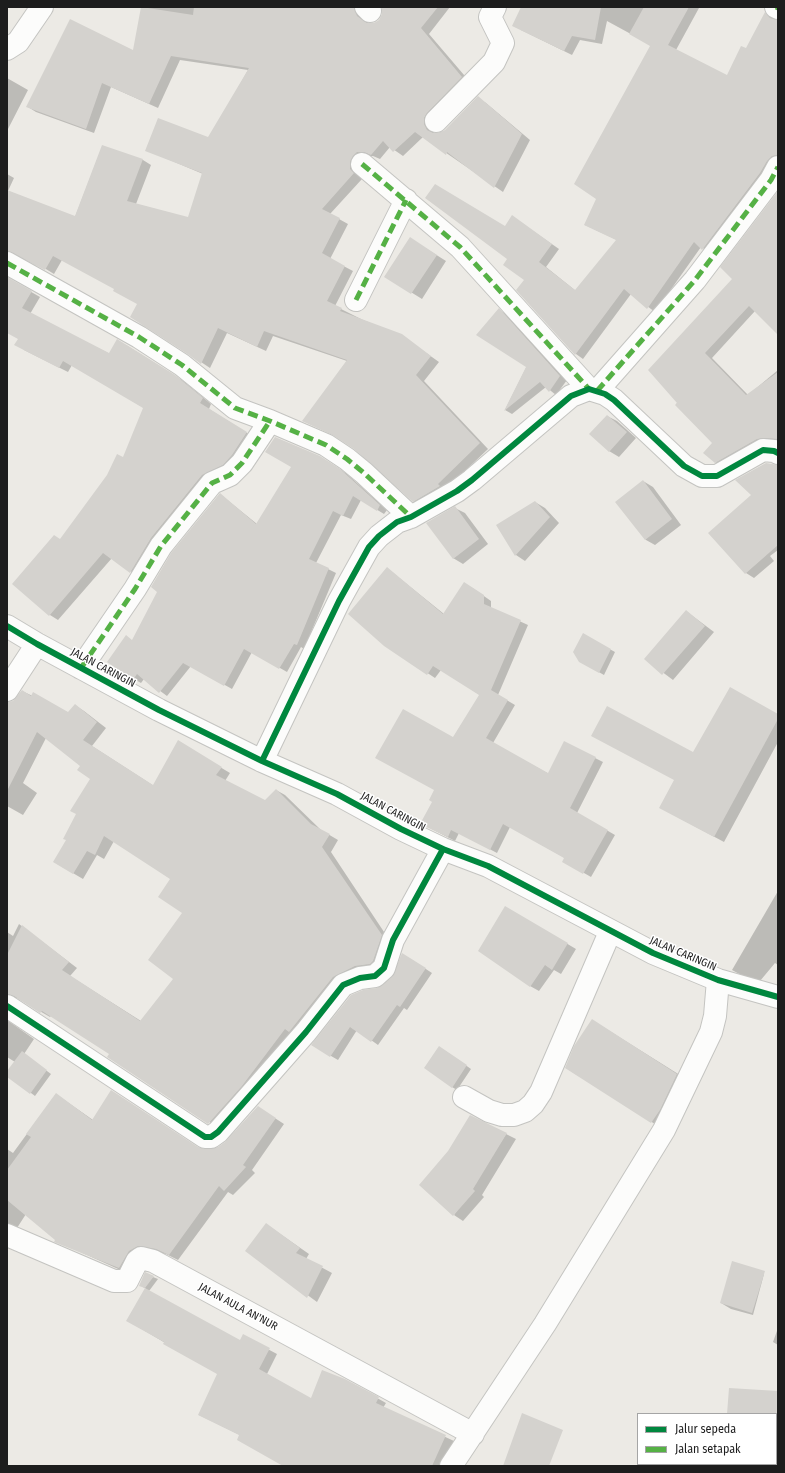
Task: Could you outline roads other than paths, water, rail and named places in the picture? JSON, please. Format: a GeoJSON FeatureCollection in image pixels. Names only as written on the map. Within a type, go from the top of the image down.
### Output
{"type":"FeatureCollection","features":[{"type":"Feature","properties":{"kind":"street"},"geometry":{"type":"LineString","coordinates":[[7,49],[18,42],[42,7]]}},
{"type":"Feature","properties":{"kind":"street"},"geometry":{"type":"LineString","coordinates":[[436,121],[494,62],[503,43],[490,17],[495,7]]}},
{"type":"Feature","properties":{"kind":"street"},"geometry":{"type":"LineString","coordinates":[[362,164],[460,247],[593,390],[614,400],[684,466],[702,476],[717,476],[763,450],[778,453]]}},
{"type":"Feature","properties":{"kind":"street"},"geometry":{"type":"LineString","coordinates":[[262,761],[339,601],[369,547],[389,528],[456,491],[472,480],[561,403],[575,394],[593,390],[695,280],[771,180],[778,167]]}},
{"type":"Feature","properties":{"kind":"street"},"geometry":{"type":"LineString","coordinates":[[356,300],[406,200]]}},
{"type":"Feature","properties":{"kind":"street"},"geometry":{"type":"LineString","coordinates":[[7,263],[139,337],[182,365],[235,408],[326,445],[347,459],[411,517]]}},
{"type":"Feature","properties":{"kind":"street"},"geometry":{"type":"LineString","coordinates":[[81,668],[136,589],[161,546],[212,482],[230,475],[242,463],[270,421]]}},
{"type":"Feature","properties":{"kind":"street","name":"JALAN CARINGIN"},"geometry":{"type":"LineString","coordinates":[[7,626],[37,644],[160,710],[262,761],[337,794],[401,829],[443,849],[488,866],[610,932],[686,968],[718,980],[778,997]]}},
{"type":"Feature","properties":{"kind":"street"},"geometry":{"type":"LineString","coordinates":[[7,690],[37,644]]}},
{"type":"Feature","properties":{"kind":"street"},"geometry":{"type":"LineString","coordinates":[[7,1006],[205,1137],[211,1137],[218,1132],[306,1032],[343,985],[360,978],[375,976],[384,968],[393,940],[443,849]]}},
{"type":"Feature","properties":{"kind":"street"},"geometry":{"type":"LineString","coordinates":[[464,1097],[489,1111],[502,1115],[514,1115],[525,1111],[533,1104],[541,1092],[610,932]]}},
{"type":"Feature","properties":{"kind":"street"},"geometry":{"type":"LineString","coordinates":[[451,1466],[545,1324],[664,1130],[691,1077],[711,1032],[715,1016],[718,980]]}},
{"type":"Feature","properties":{"kind":"street","name":"JALAN AULA AN'NUR"},"geometry":{"type":"LineString","coordinates":[[7,1235],[114,1281],[127,1280],[137,1260],[141,1258],[153,1261],[473,1434]]}}]}
